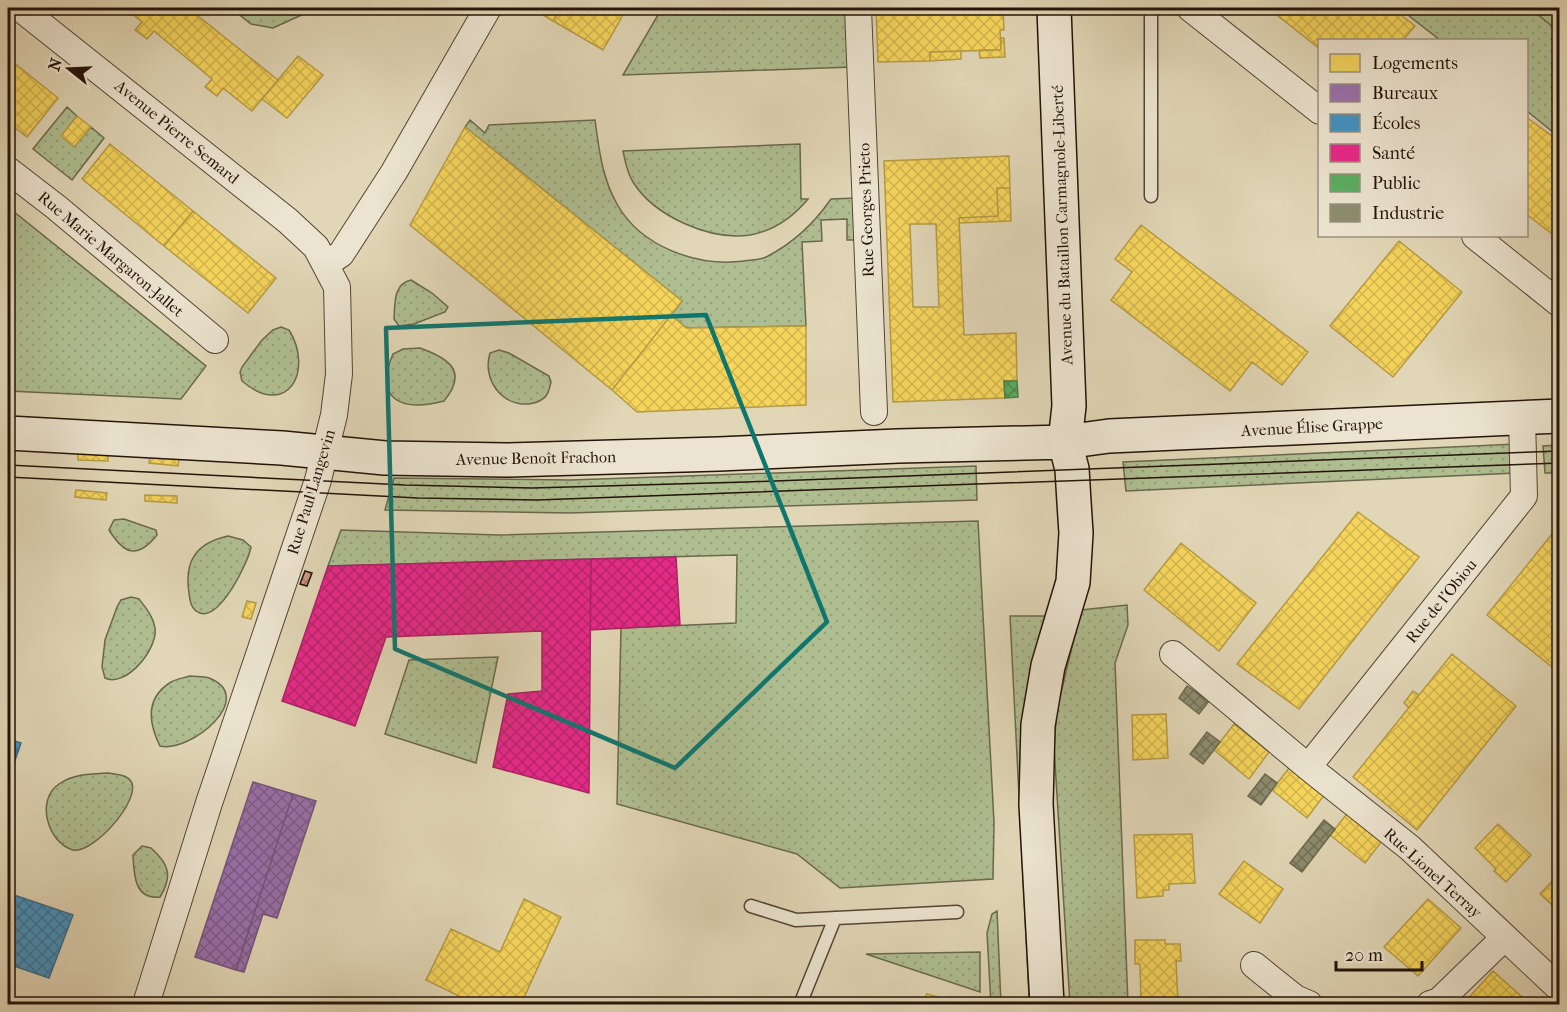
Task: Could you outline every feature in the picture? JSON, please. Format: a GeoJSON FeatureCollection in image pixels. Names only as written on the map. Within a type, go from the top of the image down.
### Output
{"type":"FeatureCollection","features":[{"type":"Feature","properties":{"kind":"street","name":"Avenue Pierre Semard"},"geometry":{"type":"LineString","coordinates":[[20,8],[288,221],[316,247],[326,264]]}},
{"type":"Feature","properties":{"kind":"street"},"geometry":{"type":"LineString","coordinates":[[326,264],[341,254],[394,172],[488,8]]}},
{"type":"Feature","properties":{"kind":"street","name":"Rue Georges Prieto"},"geometry":{"type":"LineString","coordinates":[[858,8],[874,412]]}},
{"type":"Feature","properties":{"kind":"street","name":"Avenue du Bataillon Carmagnole-Liberté"},"geometry":{"type":"LineString","coordinates":[[1047,1005],[1036,804],[1038,725],[1048,666],[1073,582],[1075,513],[1072,469],[1065,442],[1069,405],[1054,8]]}},
{"type":"Feature","properties":{"kind":"street"},"geometry":{"type":"LineString","coordinates":[[1191,8],[1318,109]]}},
{"type":"Feature","properties":{"kind":"street","name":"Rue Marie Margaron-Jallet"},"geometry":{"type":"LineString","coordinates":[[8,170],[56,207],[215,340]]}},
{"type":"Feature","properties":{"kind":"street"},"geometry":{"type":"LineString","coordinates":[[1475,237],[1560,304]]}},
{"type":"Feature","properties":{"kind":"street","name":"Rue Paul Langevin"},"geometry":{"type":"LineString","coordinates":[[146,1005],[209,803],[318,480],[325,453],[334,415],[339,374],[337,287],[326,264]]}},
{"type":"Feature","properties":{"kind":"street","name":"Avenue Élise Grappe"},"geometry":{"type":"LineString","coordinates":[[1065,442],[1109,436],[1560,416]]}},
{"type":"Feature","properties":{"kind":"street","name":"Rue de l'Obiou"},"geometry":{"type":"LineString","coordinates":[[1308,767],[1524,496],[1522,418]]}},
{"type":"Feature","properties":{"kind":"street","name":"Avenue Benoît Frachon"},"geometry":{"type":"LineString","coordinates":[[8,433],[282,448],[402,458],[506,460],[1065,442]]}},
{"type":"Feature","properties":{"kind":"street"},"geometry":{"type":"LineString","coordinates":[[1173,654],[1308,767]]}},
{"type":"Feature","properties":{"kind":"street","name":"Rue Lionel Terray"},"geometry":{"type":"LineString","coordinates":[[1308,767],[1410,848],[1560,988]]}},
{"type":"Feature","properties":{"kind":"street"},"geometry":{"type":"LineString","coordinates":[[1430,1005],[1439,1002],[1504,938]]}},
{"type":"Feature","properties":{"kind":"street"},"geometry":{"type":"LineString","coordinates":[[1254,965],[1295,999],[1309,1005]]}},
{"type":"Feature","properties":{"kind":"lane"},"geometry":{"type":"LineString","coordinates":[[1151,8],[1151,196]]}},
{"type":"Feature","properties":{"kind":"lane"},"geometry":{"type":"LineString","coordinates":[[751,906],[796,920],[957,912]]}},
{"type":"Feature","properties":{"kind":"lane"},"geometry":{"type":"LineString","coordinates":[[803,997],[835,918]]}},
{"type":"Feature","properties":{"kind":"highlighted area"},"geometry":{"type":"Polygon","coordinates":[[[706,315],[827,622],[675,768],[395,649],[386,328],[706,315]]]}},
{"type":"Feature","properties":{"kind":"green space"},"geometry":{"type":"Polygon","coordinates":[[[231,8],[317,8],[273,28],[251,24],[231,8]]]}},
{"type":"Feature","properties":{"kind":"green space"},"geometry":{"type":"Polygon","coordinates":[[[662,8],[850,8],[852,67],[623,75],[662,8]]]}},
{"type":"Feature","properties":{"kind":"green space"},"geometry":{"type":"Polygon","coordinates":[[[1399,8],[1559,8],[1559,137],[1528,112],[1528,39],[1439,39],[1399,8]]]}},
{"type":"Feature","properties":{"kind":"green space"},"geometry":{"type":"Polygon","coordinates":[[[1530,8],[1559,8],[1559,32],[1530,8]]]}},
{"type":"Feature","properties":{"kind":"green space"},"geometry":{"type":"Polygon","coordinates":[[[67,107],[77,116],[62,136],[74,146],[91,127],[104,138],[72,180],[33,149],[67,107]]]}},
{"type":"Feature","properties":{"kind":"green space"},"geometry":{"type":"Polygon","coordinates":[[[470,120],[485,133],[489,125],[595,120],[605,174],[612,194],[627,219],[655,243],[689,257],[726,262],[764,258],[785,246],[802,232],[831,199],[857,198],[859,240],[847,240],[847,219],[821,220],[822,241],[802,242],[806,326],[686,328],[671,315],[682,301],[465,127],[470,120]]]}},
{"type":"Feature","properties":{"kind":"green space"},"geometry":{"type":"Polygon","coordinates":[[[800,144],[801,199],[808,199],[796,212],[775,227],[750,235],[734,236],[701,230],[669,215],[655,205],[642,194],[631,178],[623,151],[800,144]]]}},
{"type":"Feature","properties":{"kind":"green space"},"geometry":{"type":"Polygon","coordinates":[[[8,207],[206,366],[181,399],[8,391],[8,207]]]}},
{"type":"Feature","properties":{"kind":"green space"},"geometry":{"type":"Polygon","coordinates":[[[411,280],[432,293],[448,307],[445,312],[414,324],[399,326],[394,319],[396,295],[405,282],[411,280]]]}},
{"type":"Feature","properties":{"kind":"green space"},"geometry":{"type":"Polygon","coordinates":[[[281,327],[289,330],[296,345],[299,360],[297,374],[292,385],[284,393],[272,395],[258,392],[242,381],[240,372],[262,340],[273,330],[281,327]]]}},
{"type":"Feature","properties":{"kind":"green space"},"geometry":{"type":"Polygon","coordinates":[[[420,348],[439,356],[452,367],[455,381],[444,401],[416,405],[396,399],[390,392],[387,383],[388,370],[393,354],[403,349],[420,348]]]}},
{"type":"Feature","properties":{"kind":"green space"},"geometry":{"type":"Polygon","coordinates":[[[499,350],[509,353],[549,376],[551,382],[544,398],[529,404],[510,401],[502,396],[491,381],[488,363],[490,353],[499,350]]]}},
{"type":"Feature","properties":{"kind":"green space"},"geometry":{"type":"Polygon","coordinates":[[[1517,444],[1516,473],[1126,491],[1123,462],[1517,444]]]}},
{"type":"Feature","properties":{"kind":"green space"},"geometry":{"type":"Polygon","coordinates":[[[1559,445],[1559,473],[1545,473],[1543,446],[1559,445]]]}},
{"type":"Feature","properties":{"kind":"green space"},"geometry":{"type":"Polygon","coordinates":[[[976,466],[977,500],[570,513],[385,510],[394,478],[571,480],[976,466]]]}},
{"type":"Feature","properties":{"kind":"green space"},"geometry":{"type":"Polygon","coordinates":[[[124,519],[156,530],[157,535],[150,543],[137,551],[126,549],[109,530],[114,520],[124,519]]]}},
{"type":"Feature","properties":{"kind":"green space"},"geometry":{"type":"Polygon","coordinates":[[[978,521],[994,822],[993,879],[840,888],[797,854],[617,804],[621,628],[736,623],[737,555],[328,566],[341,530],[498,535],[978,521]]]}},
{"type":"Feature","properties":{"kind":"green space"},"geometry":{"type":"Polygon","coordinates":[[[228,536],[243,540],[251,547],[249,555],[232,589],[216,608],[208,613],[197,612],[190,599],[188,572],[191,563],[200,549],[208,543],[228,536]]]}},
{"type":"Feature","properties":{"kind":"green space"},"geometry":{"type":"Polygon","coordinates":[[[131,597],[139,599],[149,612],[155,628],[155,637],[146,656],[131,672],[113,680],[105,678],[102,667],[105,640],[121,600],[131,597]]]}},
{"type":"Feature","properties":{"kind":"green space"},"geometry":{"type":"Polygon","coordinates":[[[1127,605],[1128,625],[1115,663],[1128,1004],[1070,1004],[1054,747],[1057,709],[1081,610],[1127,605]]]}},
{"type":"Feature","properties":{"kind":"green space"},"geometry":{"type":"Polygon","coordinates":[[[1010,616],[1048,616],[1040,994],[1029,996],[1010,616]]]}},
{"type":"Feature","properties":{"kind":"green space"},"geometry":{"type":"Polygon","coordinates":[[[498,657],[476,763],[385,734],[409,660],[498,657]]]}},
{"type":"Feature","properties":{"kind":"green space"},"geometry":{"type":"Polygon","coordinates":[[[190,676],[209,678],[222,687],[226,698],[223,710],[215,722],[188,741],[173,746],[160,746],[151,719],[153,703],[163,688],[171,682],[190,676]]]}},
{"type":"Feature","properties":{"kind":"green space"},"geometry":{"type":"Polygon","coordinates":[[[108,773],[124,776],[132,784],[132,794],[126,807],[117,820],[94,842],[82,849],[73,850],[64,846],[51,830],[48,820],[46,810],[52,791],[70,778],[108,773]]]}},
{"type":"Feature","properties":{"kind":"green space"},"geometry":{"type":"Polygon","coordinates":[[[142,846],[151,848],[165,865],[167,883],[160,897],[145,894],[137,884],[133,855],[142,846]]]}},
{"type":"Feature","properties":{"kind":"green space"},"geometry":{"type":"Polygon","coordinates":[[[997,911],[1001,1004],[991,1004],[987,933],[992,914],[997,911]]]}},
{"type":"Feature","properties":{"kind":"green space"},"geometry":{"type":"Polygon","coordinates":[[[980,952],[980,992],[866,954],[980,952]]]}},
{"type":"Feature","properties":{"kind":"building: Logements"},"geometry":{"type":"Polygon","coordinates":[[[125,8],[188,8],[278,80],[252,111],[223,88],[217,96],[205,87],[212,79],[154,31],[147,39],[135,30],[142,22],[125,8]]]}},
{"type":"Feature","properties":{"kind":"building: Logements"},"geometry":{"type":"Polygon","coordinates":[[[534,8],[558,8],[560,9],[553,21],[534,8]]]}},
{"type":"Feature","properties":{"kind":"building: Logements"},"geometry":{"type":"Polygon","coordinates":[[[558,8],[627,8],[603,50],[553,21],[560,9],[558,8]]]}},
{"type":"Feature","properties":{"kind":"building: Logements"},"geometry":{"type":"Polygon","coordinates":[[[876,8],[1003,8],[1004,30],[1000,30],[1001,50],[930,52],[930,61],[878,62],[876,8]]]}},
{"type":"Feature","properties":{"kind":"building: Logements"},"geometry":{"type":"Polygon","coordinates":[[[1268,8],[1392,8],[1415,26],[1404,39],[1318,39],[1318,47],[1268,8]]]}},
{"type":"Feature","properties":{"kind":"building: Logements"},"geometry":{"type":"Polygon","coordinates":[[[1001,38],[1004,38],[1005,57],[980,58],[979,50],[1001,50],[1001,38]]]}},
{"type":"Feature","properties":{"kind":"building: Logements"},"geometry":{"type":"Polygon","coordinates":[[[961,51],[961,59],[930,61],[930,52],[961,51]]]}},
{"type":"Feature","properties":{"kind":"building: Logements"},"geometry":{"type":"Polygon","coordinates":[[[298,56],[323,75],[287,118],[262,99],[298,56]]]}},
{"type":"Feature","properties":{"kind":"building: Logements"},"geometry":{"type":"Polygon","coordinates":[[[8,58],[58,98],[27,137],[8,122],[8,58]]]}},
{"type":"Feature","properties":{"kind":"building: Logements"},"geometry":{"type":"Polygon","coordinates":[[[77,116],[91,127],[74,147],[61,136],[77,116]]]}},
{"type":"Feature","properties":{"kind":"building: Logements"},"geometry":{"type":"Polygon","coordinates":[[[1528,118],[1560,142],[1560,240],[1528,216],[1528,118]]]}},
{"type":"Feature","properties":{"kind":"building: Logements"},"geometry":{"type":"Polygon","coordinates":[[[465,127],[682,301],[612,390],[410,225],[465,127]]]}},
{"type":"Feature","properties":{"kind":"building: Logements"},"geometry":{"type":"Polygon","coordinates":[[[110,144],[193,211],[164,246],[82,179],[110,144]]]}},
{"type":"Feature","properties":{"kind":"building: Logements"},"geometry":{"type":"Polygon","coordinates":[[[1009,156],[1010,188],[997,188],[998,216],[959,218],[964,335],[1016,333],[1017,381],[1004,381],[1005,398],[893,402],[884,161],[1009,156]],[[910,224],[913,307],[939,307],[936,224],[910,224]]]}},
{"type":"Feature","properties":{"kind":"building: Logements"},"geometry":{"type":"Polygon","coordinates":[[[997,188],[1010,188],[1011,221],[959,223],[959,218],[998,216],[997,188]]]}},
{"type":"Feature","properties":{"kind":"building: Logements"},"geometry":{"type":"Polygon","coordinates":[[[193,211],[276,278],[248,313],[164,246],[193,211]]]}},
{"type":"Feature","properties":{"kind":"building: Logements"},"geometry":{"type":"Polygon","coordinates":[[[1141,225],[1308,352],[1282,385],[1252,362],[1230,391],[1111,300],[1132,272],[1115,259],[1141,225]]]}},
{"type":"Feature","properties":{"kind":"building: Logements"},"geometry":{"type":"Polygon","coordinates":[[[1399,241],[1462,292],[1393,377],[1330,326],[1399,241]]]}},
{"type":"Feature","properties":{"kind":"building: Logements"},"geometry":{"type":"Polygon","coordinates":[[[671,315],[686,328],[806,326],[806,405],[637,412],[612,390],[671,315]]]}},
{"type":"Feature","properties":{"kind":"building: Logements"},"geometry":{"type":"Polygon","coordinates":[[[78,453],[108,454],[108,461],[78,460],[78,453]]]}},
{"type":"Feature","properties":{"kind":"building: Logements"},"geometry":{"type":"Polygon","coordinates":[[[150,457],[179,459],[178,466],[149,463],[150,457]]]}},
{"type":"Feature","properties":{"kind":"building: Logements"},"geometry":{"type":"Polygon","coordinates":[[[76,490],[107,493],[106,500],[75,497],[76,490]]]}},
{"type":"Feature","properties":{"kind":"building: Logements"},"geometry":{"type":"Polygon","coordinates":[[[145,495],[177,496],[177,503],[145,501],[145,495]]]}},
{"type":"Feature","properties":{"kind":"building: Logements"},"geometry":{"type":"Polygon","coordinates":[[[1358,512],[1419,557],[1299,709],[1237,664],[1358,512]]]}},
{"type":"Feature","properties":{"kind":"building: Logements"},"geometry":{"type":"Polygon","coordinates":[[[1560,524],[1560,658],[1552,667],[1487,615],[1560,524]]]}},
{"type":"Feature","properties":{"kind":"building: Logements"},"geometry":{"type":"Polygon","coordinates":[[[1181,543],[1256,603],[1219,651],[1144,590],[1181,543]]]}},
{"type":"Feature","properties":{"kind":"building: Logements"},"geometry":{"type":"Polygon","coordinates":[[[247,601],[256,603],[251,619],[242,617],[247,601]]]}},
{"type":"Feature","properties":{"kind":"building: Logements"},"geometry":{"type":"Polygon","coordinates":[[[1452,654],[1516,706],[1417,830],[1353,777],[1452,654]]]}},
{"type":"Feature","properties":{"kind":"building: Logements"},"geometry":{"type":"Polygon","coordinates":[[[1413,691],[1419,695],[1409,708],[1404,703],[1413,691]]]}},
{"type":"Feature","properties":{"kind":"building: Logements"},"geometry":{"type":"Polygon","coordinates":[[[1166,714],[1168,758],[1133,760],[1132,715],[1166,714]]]}},
{"type":"Feature","properties":{"kind":"building: Logements"},"geometry":{"type":"Polygon","coordinates":[[[1234,724],[1269,752],[1249,779],[1214,750],[1234,724]]]}},
{"type":"Feature","properties":{"kind":"building: Logements"},"geometry":{"type":"Polygon","coordinates":[[[1293,763],[1328,790],[1307,818],[1272,790],[1293,763]]]}},
{"type":"Feature","properties":{"kind":"building: Logements"},"geometry":{"type":"Polygon","coordinates":[[[1351,809],[1386,836],[1365,863],[1330,835],[1351,809]]]}},
{"type":"Feature","properties":{"kind":"building: Logements"},"geometry":{"type":"Polygon","coordinates":[[[1498,824],[1531,855],[1506,882],[1475,848],[1498,824]]]}},
{"type":"Feature","properties":{"kind":"building: Logements"},"geometry":{"type":"Polygon","coordinates":[[[1192,834],[1195,883],[1169,884],[1169,890],[1163,890],[1163,896],[1137,898],[1134,835],[1192,834]]]}},
{"type":"Feature","properties":{"kind":"building: Logements"},"geometry":{"type":"Polygon","coordinates":[[[1244,861],[1283,889],[1260,923],[1219,894],[1244,861]]]}},
{"type":"Feature","properties":{"kind":"building: Logements"},"geometry":{"type":"Polygon","coordinates":[[[1560,873],[1560,912],[1540,894],[1560,873]]]}},
{"type":"Feature","properties":{"kind":"building: Logements"},"geometry":{"type":"Polygon","coordinates":[[[524,899],[561,917],[521,1004],[457,1004],[461,997],[426,980],[451,929],[500,952],[524,899]]]}},
{"type":"Feature","properties":{"kind":"building: Logements"},"geometry":{"type":"Polygon","coordinates":[[[1428,899],[1461,928],[1418,976],[1384,947],[1428,899]]]}},
{"type":"Feature","properties":{"kind":"building: Logements"},"geometry":{"type":"Polygon","coordinates":[[[1135,940],[1165,940],[1165,944],[1180,944],[1181,961],[1176,961],[1178,1002],[1141,1004],[1140,964],[1135,964],[1135,940]]]}},
{"type":"Feature","properties":{"kind":"building: Logements"},"geometry":{"type":"Polygon","coordinates":[[[1493,971],[1530,1004],[1465,1004],[1493,971]]]}},
{"type":"Feature","properties":{"kind":"building: Logements"},"geometry":{"type":"Polygon","coordinates":[[[927,994],[948,1000],[950,997],[974,1004],[922,1004],[927,994]]]}},
{"type":"Feature","properties":{"kind":"building: Bureaux"},"geometry":{"type":"Polygon","coordinates":[[[253,782],[293,794],[236,970],[195,957],[253,782]]]}},
{"type":"Feature","properties":{"kind":"building: Bureaux"},"geometry":{"type":"Polygon","coordinates":[[[293,794],[316,801],[277,918],[263,914],[244,972],[236,970],[293,794]]]}},
{"type":"Feature","properties":{"kind":"building: Écoles"},"geometry":{"type":"Polygon","coordinates":[[[8,739],[21,743],[8,781],[8,739]]]}},
{"type":"Feature","properties":{"kind":"building: Écoles"},"geometry":{"type":"Polygon","coordinates":[[[8,893],[73,915],[49,978],[8,964],[8,893]]]}},
{"type":"Feature","properties":{"kind":"building: Santé"},"geometry":{"type":"Polygon","coordinates":[[[676,557],[680,625],[590,630],[591,559],[676,557]]]}},
{"type":"Feature","properties":{"kind":"building: Santé"},"geometry":{"type":"Polygon","coordinates":[[[591,559],[589,793],[493,767],[508,694],[542,691],[542,631],[386,637],[355,726],[282,701],[328,566],[591,559]]]}},
{"type":"Feature","properties":{"kind":"building: Public"},"geometry":{"type":"Polygon","coordinates":[[[1004,381],[1017,381],[1018,397],[1005,398],[1004,381]]]}},
{"type":"Feature","properties":{"kind":"building: Industrie"},"geometry":{"type":"Polygon","coordinates":[[[1187,686],[1209,701],[1199,714],[1179,698],[1187,686]]]}},
{"type":"Feature","properties":{"kind":"building: Industrie"},"geometry":{"type":"Polygon","coordinates":[[[1207,732],[1220,742],[1203,764],[1190,754],[1207,732]]]}},
{"type":"Feature","properties":{"kind":"building: Industrie"},"geometry":{"type":"Polygon","coordinates":[[[1265,774],[1277,783],[1261,805],[1248,796],[1265,774]]]}},
{"type":"Feature","properties":{"kind":"building: Industrie"},"geometry":{"type":"Polygon","coordinates":[[[1324,820],[1335,829],[1302,872],[1290,863],[1324,820]]]}},
{"type":"Feature","properties":{"kind":"building: Autres"},"geometry":{"type":"Polygon","coordinates":[[[305,571],[312,573],[307,586],[300,584],[305,571]]]}},
{"type":"Feature","properties":{"kind":"tram line"},"geometry":{"type":"LineString","coordinates":[[8,465],[405,485],[532,488],[1560,451]]}},
{"type":"Feature","properties":{"kind":"tram line"},"geometry":{"type":"LineString","coordinates":[[8,477],[418,498],[537,500],[1560,463]]}}]}
